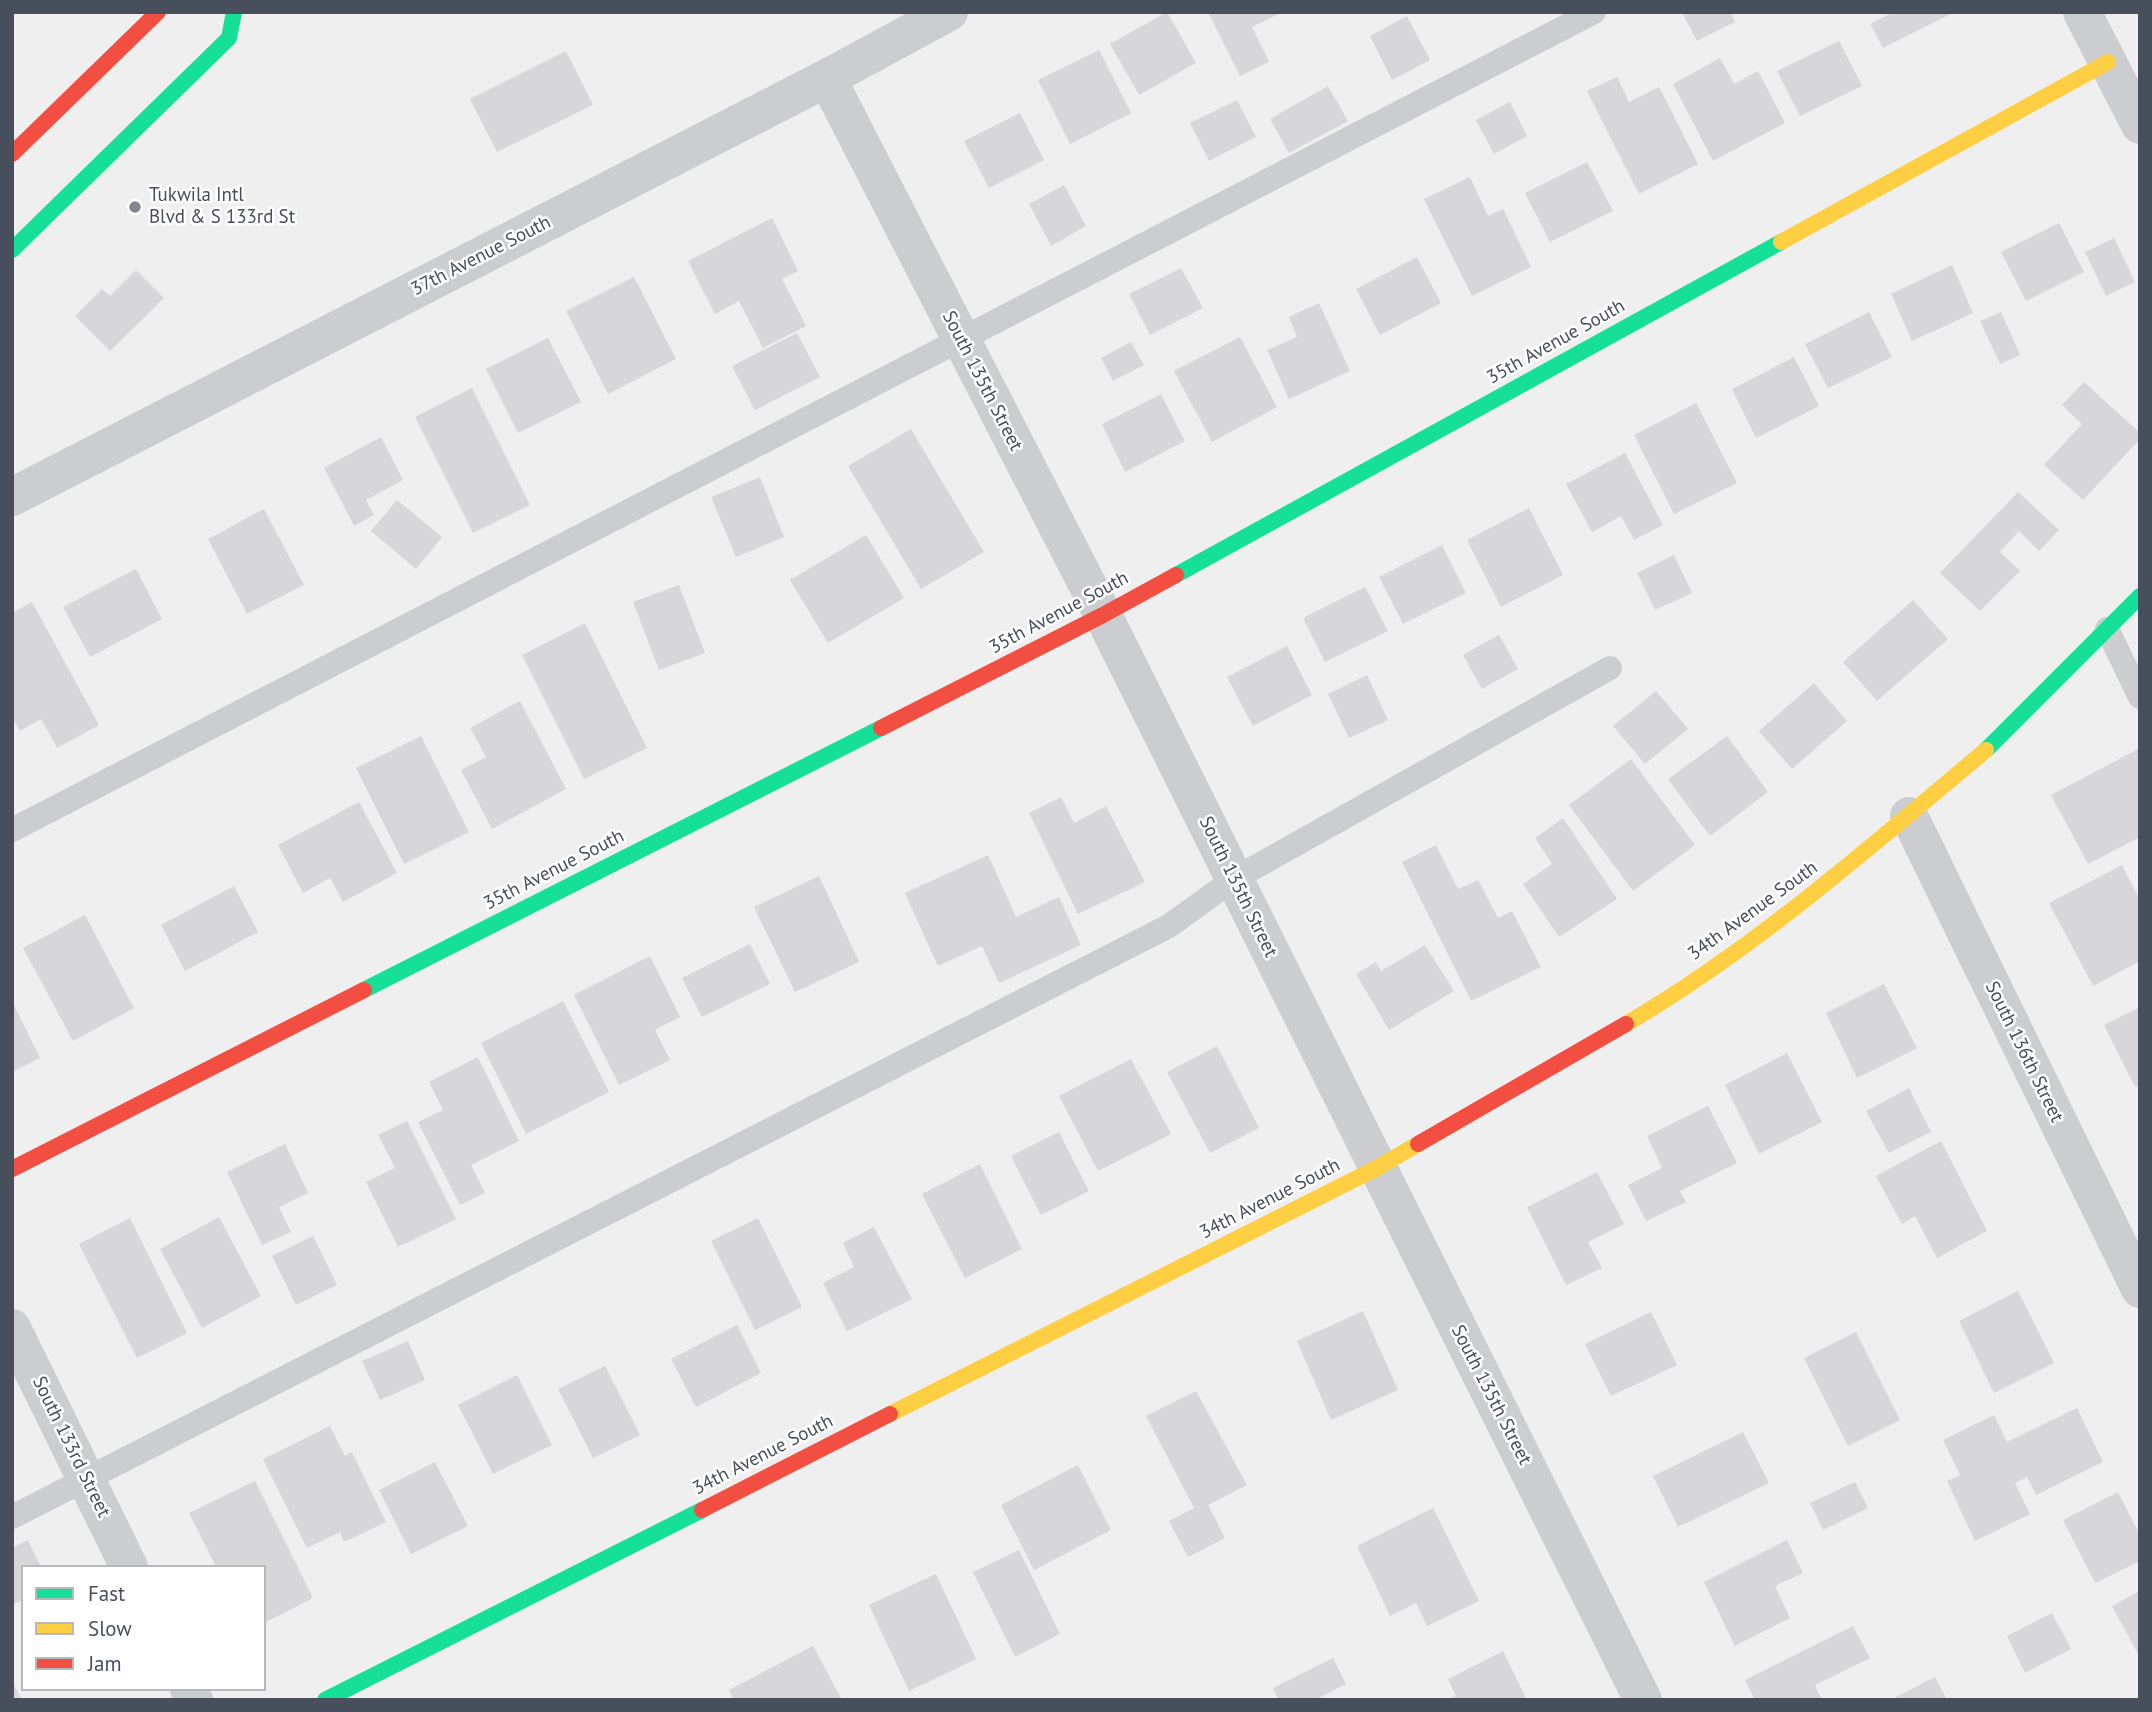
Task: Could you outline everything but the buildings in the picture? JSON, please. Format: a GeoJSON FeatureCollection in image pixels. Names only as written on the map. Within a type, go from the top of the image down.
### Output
{"type":"FeatureCollection","features":[{"type":"Feature","properties":{"kind":"street"},"geometry":{"type":"LineString","coordinates":[[12,155],[158,12]]}},
{"type":"Feature","properties":{"kind":"street"},"geometry":{"type":"LineString","coordinates":[[12,250],[229,38],[234,12]]}},
{"type":"Feature","properties":{"kind":"street","name":"37th Avenue South"},"geometry":{"type":"LineString","coordinates":[[12,497],[827,78],[949,12]]}},
{"type":"Feature","properties":{"kind":"street"},"geometry":{"type":"LineString","coordinates":[[2082,12],[2140,125]]}},
{"type":"Feature","properties":{"kind":"street","name":"35th Avenue South"},"geometry":{"type":"LineString","coordinates":[[12,1169],[1103,615],[2108,62]]}},
{"type":"Feature","properties":{"kind":"street","name":"South 135th Street"},"geometry":{"type":"LineString","coordinates":[[827,78],[1103,615],[1643,1700]]}},
{"type":"Feature","properties":{"kind":"street","name":"34th Avenue South"},"geometry":{"type":"LineString","coordinates":[[325,1700],[1377,1168],[1668,999],[1798,907],[1997,741],[2140,596]]}},
{"type":"Feature","properties":{"kind":"street","name":"South 136th Street"},"geometry":{"type":"LineString","coordinates":[[1909,816],[2140,1289]]}},
{"type":"Feature","properties":{"kind":"street","name":"South 133rd Street"},"geometry":{"type":"LineString","coordinates":[[12,1328],[128,1565]]}},
{"type":"Feature","properties":{"kind":"lane"},"geometry":{"type":"LineString","coordinates":[[12,830],[1594,12]]}},
{"type":"Feature","properties":{"kind":"lane"},"geometry":{"type":"LineString","coordinates":[[2107,629],[2140,697]]}},
{"type":"Feature","properties":{"kind":"lane"},"geometry":{"type":"LineString","coordinates":[[12,1517],[1169,926],[1234,879],[1610,668]]}},
{"type":"Feature","properties":{"kind":"traffic: fast"},"geometry":{"type":"LineString","coordinates":[[12,250],[229,38],[234,12]]}},
{"type":"Feature","properties":{"kind":"traffic: fast"},"geometry":{"type":"LineString","coordinates":[[1176,575],[1781,242]]}},
{"type":"Feature","properties":{"kind":"traffic: fast"},"geometry":{"type":"LineString","coordinates":[[1986,750],[2140,596]]}},
{"type":"Feature","properties":{"kind":"traffic: fast"},"geometry":{"type":"LineString","coordinates":[[364,990],[881,728]]}},
{"type":"Feature","properties":{"kind":"traffic: fast"},"geometry":{"type":"LineString","coordinates":[[325,1700],[702,1510]]}},
{"type":"Feature","properties":{"kind":"traffic: slow"},"geometry":{"type":"LineString","coordinates":[[1781,242],[2108,62]]}},
{"type":"Feature","properties":{"kind":"traffic: slow"},"geometry":{"type":"LineString","coordinates":[[1626,1024],[1767,929],[1856,859],[1986,750]]}},
{"type":"Feature","properties":{"kind":"traffic: slow"},"geometry":{"type":"LineString","coordinates":[[890,1414],[1377,1168],[1418,1144]]}},
{"type":"Feature","properties":{"kind":"traffic: jam"},"geometry":{"type":"LineString","coordinates":[[12,154],[158,12]]}},
{"type":"Feature","properties":{"kind":"traffic: jam"},"geometry":{"type":"LineString","coordinates":[[881,728],[1176,575]]}},
{"type":"Feature","properties":{"kind":"traffic: jam"},"geometry":{"type":"LineString","coordinates":[[12,1169],[364,990]]}},
{"type":"Feature","properties":{"kind":"traffic: jam"},"geometry":{"type":"LineString","coordinates":[[1418,1144],[1626,1024]]}},
{"type":"Feature","properties":{"kind":"traffic: jam"},"geometry":{"type":"LineString","coordinates":[[702,1510],[890,1414]]}},
{"type":"Feature","properties":{"kind":"place","name":"Tukwila Intl Blvd & S 133rd St"},"geometry":{"type":"Point","coordinates":[135,207]}}]}
